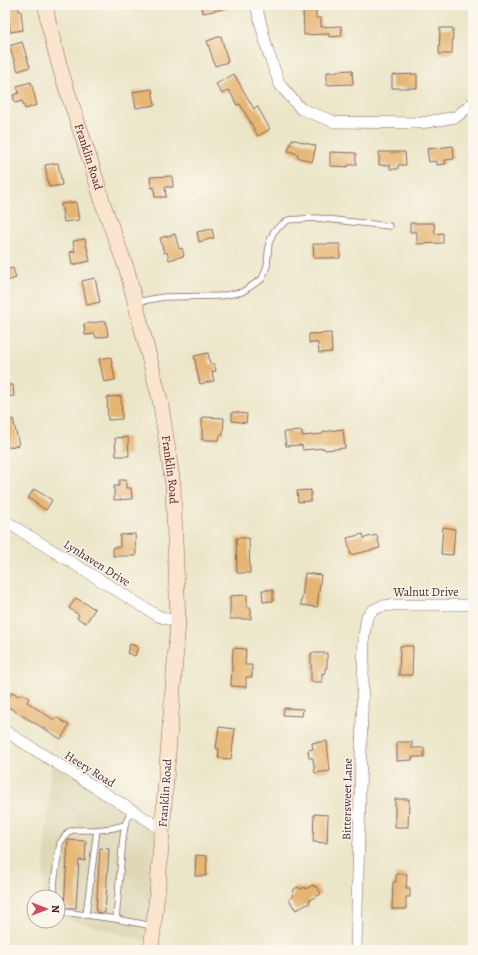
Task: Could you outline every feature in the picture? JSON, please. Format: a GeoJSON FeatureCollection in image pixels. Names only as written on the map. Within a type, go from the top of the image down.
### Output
{"type":"FeatureCollection","features":[{"type":"Feature","properties":{"kind":"main road","name":"Franklin Road"},"geometry":{"type":"LineString","coordinates":[[46,5],[48,21],[57,57],[104,207],[127,270],[136,302],[160,400],[173,485],[178,622],[158,885],[151,950]]}},
{"type":"Feature","properties":{"kind":"street"},"geometry":{"type":"LineString","coordinates":[[256,5],[268,52],[280,85],[301,109],[335,122],[421,123],[456,117],[473,103]]}},
{"type":"Feature","properties":{"kind":"street","name":"Lynhaven Drive"},"geometry":{"type":"LineString","coordinates":[[5,521],[158,616],[178,622]]}},
{"type":"Feature","properties":{"kind":"street","name":"Walnut Drive"},"geometry":{"type":"LineString","coordinates":[[364,648],[367,616],[373,610],[382,606],[473,605]]}},
{"type":"Feature","properties":{"kind":"street","name":"Bittersweet Lane"},"geometry":{"type":"LineString","coordinates":[[356,950],[364,648]]}},
{"type":"Feature","properties":{"kind":"street","name":"Heery Road"},"geometry":{"type":"LineString","coordinates":[[5,731],[162,829]]}},
{"type":"Feature","properties":{"kind":"lane"},"geometry":{"type":"LineString","coordinates":[[136,302],[164,297],[221,296],[242,292],[262,279],[266,266],[269,243],[274,232],[288,220],[317,218],[389,226]]}},
{"type":"Feature","properties":{"kind":"lane"},"geometry":{"type":"LineString","coordinates":[[116,919],[124,825],[131,810]]}},
{"type":"Feature","properties":{"kind":"lane"},"geometry":{"type":"LineString","coordinates":[[54,889],[60,843],[68,832],[73,830],[97,830],[124,825]]}},
{"type":"Feature","properties":{"kind":"lane"},"geometry":{"type":"LineString","coordinates":[[86,915],[97,830]]}},
{"type":"Feature","properties":{"kind":"lane"},"geometry":{"type":"LineString","coordinates":[[66,912],[116,919],[154,927]]}},
{"type":"Feature","properties":{"kind":"shaded area"},"geometry":{"type":"Polygon","coordinates":[[[51,763],[164,828],[152,943],[66,918],[66,889],[43,889],[51,763]]]}},
{"type":"Feature","properties":{"kind":"building"},"geometry":{"type":"Polygon","coordinates":[[[7,5],[18,5],[19,11],[21,11],[23,30],[10,32],[7,5]]]}},
{"type":"Feature","properties":{"kind":"building"},"geometry":{"type":"Polygon","coordinates":[[[201,5],[227,5],[228,8],[203,13],[201,5]]]}},
{"type":"Feature","properties":{"kind":"building"},"geometry":{"type":"Polygon","coordinates":[[[316,6],[316,18],[321,18],[321,27],[341,26],[342,36],[329,37],[329,34],[304,35],[303,7],[316,6]]]}},
{"type":"Feature","properties":{"kind":"building"},"geometry":{"type":"Polygon","coordinates":[[[440,28],[453,28],[452,54],[439,54],[440,28]]]}},
{"type":"Feature","properties":{"kind":"building"},"geometry":{"type":"Polygon","coordinates":[[[221,36],[228,62],[215,66],[207,41],[221,36]]]}},
{"type":"Feature","properties":{"kind":"building"},"geometry":{"type":"Polygon","coordinates":[[[22,42],[30,67],[18,71],[9,46],[22,42]]]}},
{"type":"Feature","properties":{"kind":"building"},"geometry":{"type":"Polygon","coordinates":[[[352,70],[353,84],[327,85],[327,72],[352,70]]]}},
{"type":"Feature","properties":{"kind":"building"},"geometry":{"type":"Polygon","coordinates":[[[234,74],[254,109],[257,106],[270,129],[258,136],[240,104],[237,105],[229,90],[222,94],[216,84],[234,74]]]}},
{"type":"Feature","properties":{"kind":"building"},"geometry":{"type":"Polygon","coordinates":[[[417,74],[417,88],[392,88],[392,75],[417,74]]]}},
{"type":"Feature","properties":{"kind":"building"},"geometry":{"type":"Polygon","coordinates":[[[31,82],[37,105],[25,109],[22,101],[15,103],[13,95],[19,93],[17,86],[31,82]]]}},
{"type":"Feature","properties":{"kind":"building"},"geometry":{"type":"Polygon","coordinates":[[[152,89],[155,105],[136,108],[133,92],[152,89]]]}},
{"type":"Feature","properties":{"kind":"building"},"geometry":{"type":"Polygon","coordinates":[[[292,139],[316,146],[312,162],[297,157],[298,154],[288,151],[292,139]]]}},
{"type":"Feature","properties":{"kind":"building"},"geometry":{"type":"Polygon","coordinates":[[[453,146],[454,159],[445,160],[446,164],[437,165],[437,161],[429,162],[427,149],[453,146]]]}},
{"type":"Feature","properties":{"kind":"building"},"geometry":{"type":"Polygon","coordinates":[[[330,152],[356,153],[356,165],[348,165],[348,167],[330,166],[330,152]]]}},
{"type":"Feature","properties":{"kind":"building"},"geometry":{"type":"Polygon","coordinates":[[[379,152],[405,152],[406,165],[398,165],[398,169],[390,169],[390,165],[379,165],[379,152]]]}},
{"type":"Feature","properties":{"kind":"building"},"geometry":{"type":"Polygon","coordinates":[[[58,163],[62,185],[49,187],[45,165],[58,163]]]}},
{"type":"Feature","properties":{"kind":"building"},"geometry":{"type":"Polygon","coordinates":[[[172,176],[173,187],[165,187],[166,197],[155,197],[154,187],[151,188],[150,177],[172,176]]]}},
{"type":"Feature","properties":{"kind":"building"},"geometry":{"type":"Polygon","coordinates":[[[76,202],[79,220],[64,222],[61,204],[76,202]]]}},
{"type":"Feature","properties":{"kind":"building"},"geometry":{"type":"Polygon","coordinates":[[[410,223],[434,223],[435,234],[443,233],[443,243],[417,244],[417,232],[410,232],[410,223]]]}},
{"type":"Feature","properties":{"kind":"building"},"geometry":{"type":"Polygon","coordinates":[[[212,229],[214,238],[199,242],[197,232],[212,229]]]}},
{"type":"Feature","properties":{"kind":"building"},"geometry":{"type":"Polygon","coordinates":[[[175,234],[179,249],[182,248],[184,256],[169,260],[167,252],[164,253],[160,238],[175,234]]]}},
{"type":"Feature","properties":{"kind":"building"},"geometry":{"type":"Polygon","coordinates":[[[85,239],[90,261],[72,265],[70,252],[75,251],[73,241],[85,239]]]}},
{"type":"Feature","properties":{"kind":"building"},"geometry":{"type":"Polygon","coordinates":[[[313,244],[340,244],[340,258],[314,258],[313,244]]]}},
{"type":"Feature","properties":{"kind":"building"},"geometry":{"type":"Polygon","coordinates":[[[13,268],[16,278],[7,281],[5,270],[13,268]]]}},
{"type":"Feature","properties":{"kind":"building"},"geometry":{"type":"Polygon","coordinates":[[[95,278],[100,302],[87,305],[82,281],[95,278]]]}},
{"type":"Feature","properties":{"kind":"building"},"geometry":{"type":"Polygon","coordinates":[[[106,321],[108,336],[96,338],[95,334],[85,335],[84,324],[106,321]]]}},
{"type":"Feature","properties":{"kind":"building"},"geometry":{"type":"Polygon","coordinates":[[[331,333],[332,352],[319,353],[318,343],[309,343],[309,334],[331,333]]]}},
{"type":"Feature","properties":{"kind":"building"},"geometry":{"type":"Polygon","coordinates":[[[208,353],[210,364],[214,364],[216,371],[212,372],[214,381],[200,384],[194,356],[208,353]]]}},
{"type":"Feature","properties":{"kind":"building"},"geometry":{"type":"Polygon","coordinates":[[[111,357],[115,380],[104,382],[99,359],[111,357]]]}},
{"type":"Feature","properties":{"kind":"building"},"geometry":{"type":"Polygon","coordinates":[[[5,385],[13,385],[14,396],[5,397],[5,385]]]}},
{"type":"Feature","properties":{"kind":"building"},"geometry":{"type":"Polygon","coordinates":[[[121,396],[122,419],[108,420],[107,397],[121,396]]]}},
{"type":"Feature","properties":{"kind":"building"},"geometry":{"type":"Polygon","coordinates":[[[232,412],[247,414],[246,423],[232,421],[232,412]]]}},
{"type":"Feature","properties":{"kind":"building"},"geometry":{"type":"Polygon","coordinates":[[[202,417],[224,418],[223,435],[220,435],[219,440],[202,440],[202,417]]]}},
{"type":"Feature","properties":{"kind":"building"},"geometry":{"type":"Polygon","coordinates":[[[13,419],[19,445],[5,448],[5,421],[13,419]]]}},
{"type":"Feature","properties":{"kind":"building"},"geometry":{"type":"Polygon","coordinates":[[[343,429],[345,448],[303,450],[302,445],[286,446],[284,432],[302,431],[302,436],[323,434],[323,432],[343,429]]]}},
{"type":"Feature","properties":{"kind":"building"},"geometry":{"type":"Polygon","coordinates":[[[128,437],[129,456],[116,456],[115,438],[128,437]]]}},
{"type":"Feature","properties":{"kind":"building"},"geometry":{"type":"Polygon","coordinates":[[[119,480],[126,480],[126,488],[131,488],[132,499],[114,500],[114,486],[119,486],[119,480]]]}},
{"type":"Feature","properties":{"kind":"building"},"geometry":{"type":"Polygon","coordinates":[[[34,489],[52,500],[46,510],[28,498],[34,489]]]}},
{"type":"Feature","properties":{"kind":"building"},"geometry":{"type":"Polygon","coordinates":[[[311,490],[311,501],[298,502],[297,491],[311,490]]]}},
{"type":"Feature","properties":{"kind":"building"},"geometry":{"type":"Polygon","coordinates":[[[443,527],[455,529],[453,555],[441,554],[443,527]]]}},
{"type":"Feature","properties":{"kind":"building"},"geometry":{"type":"Polygon","coordinates":[[[135,534],[136,556],[113,556],[113,547],[120,547],[120,535],[135,534]]]}},
{"type":"Feature","properties":{"kind":"building"},"geometry":{"type":"Polygon","coordinates":[[[363,534],[364,538],[377,535],[380,548],[351,555],[347,538],[363,534]]]}},
{"type":"Feature","properties":{"kind":"building"},"geometry":{"type":"Polygon","coordinates":[[[236,538],[249,538],[250,573],[237,573],[236,538]]]}},
{"type":"Feature","properties":{"kind":"building"},"geometry":{"type":"Polygon","coordinates":[[[305,573],[321,575],[317,607],[301,605],[305,573]]]}},
{"type":"Feature","properties":{"kind":"building"},"geometry":{"type":"Polygon","coordinates":[[[262,590],[273,590],[273,601],[263,602],[262,590]]]}},
{"type":"Feature","properties":{"kind":"building"},"geometry":{"type":"Polygon","coordinates":[[[247,595],[247,608],[251,608],[251,619],[230,619],[230,596],[247,595]]]}},
{"type":"Feature","properties":{"kind":"building"},"geometry":{"type":"Polygon","coordinates":[[[76,598],[95,609],[86,623],[77,618],[79,615],[69,608],[76,598]]]}},
{"type":"Feature","properties":{"kind":"building"},"geometry":{"type":"Polygon","coordinates":[[[130,644],[138,647],[135,656],[127,653],[130,644]]]}},
{"type":"Feature","properties":{"kind":"building"},"geometry":{"type":"Polygon","coordinates":[[[400,646],[413,646],[412,675],[399,675],[400,646]]]}},
{"type":"Feature","properties":{"kind":"building"},"geometry":{"type":"Polygon","coordinates":[[[233,648],[246,649],[245,665],[252,665],[252,677],[246,677],[246,687],[231,686],[233,648]]]}},
{"type":"Feature","properties":{"kind":"building"},"geometry":{"type":"Polygon","coordinates":[[[311,653],[327,653],[327,668],[325,668],[325,674],[322,673],[322,682],[311,682],[311,653]]]}},
{"type":"Feature","properties":{"kind":"building"},"geometry":{"type":"Polygon","coordinates":[[[12,692],[19,696],[21,694],[29,698],[27,702],[54,720],[56,717],[69,725],[61,739],[5,705],[12,692]]]}},
{"type":"Feature","properties":{"kind":"building"},"geometry":{"type":"Polygon","coordinates":[[[284,708],[303,709],[302,716],[283,715],[284,708]]]}},
{"type":"Feature","properties":{"kind":"building"},"geometry":{"type":"Polygon","coordinates":[[[219,727],[235,729],[231,759],[218,758],[219,749],[216,748],[219,727]]]}},
{"type":"Feature","properties":{"kind":"building"},"geometry":{"type":"Polygon","coordinates":[[[327,741],[330,771],[315,773],[313,758],[309,758],[308,750],[313,749],[312,743],[327,741]]]}},
{"type":"Feature","properties":{"kind":"building"},"geometry":{"type":"Polygon","coordinates":[[[397,742],[412,742],[412,748],[424,748],[424,757],[412,757],[412,760],[397,761],[397,742]]]}},
{"type":"Feature","properties":{"kind":"building"},"geometry":{"type":"Polygon","coordinates":[[[395,799],[409,799],[408,827],[395,827],[395,799]]]}},
{"type":"Feature","properties":{"kind":"building"},"geometry":{"type":"Polygon","coordinates":[[[314,814],[328,815],[327,843],[313,842],[314,814]]]}},
{"type":"Feature","properties":{"kind":"building"},"geometry":{"type":"Polygon","coordinates":[[[68,840],[86,841],[85,861],[79,860],[76,908],[66,908],[65,889],[68,840]]]}},
{"type":"Feature","properties":{"kind":"building"},"geometry":{"type":"Polygon","coordinates":[[[100,848],[109,849],[105,913],[96,912],[100,848]]]}},
{"type":"Feature","properties":{"kind":"building"},"geometry":{"type":"Polygon","coordinates":[[[196,855],[207,856],[206,876],[195,876],[196,855]]]}},
{"type":"Feature","properties":{"kind":"building"},"geometry":{"type":"Polygon","coordinates":[[[396,874],[407,874],[406,888],[410,888],[410,897],[406,897],[406,909],[392,909],[393,882],[396,882],[396,874]]]}},
{"type":"Feature","properties":{"kind":"building"},"geometry":{"type":"Polygon","coordinates":[[[313,885],[314,887],[317,886],[321,894],[309,900],[310,903],[296,910],[289,899],[293,897],[294,889],[298,887],[301,889],[305,887],[306,889],[313,885]]]}}]}
